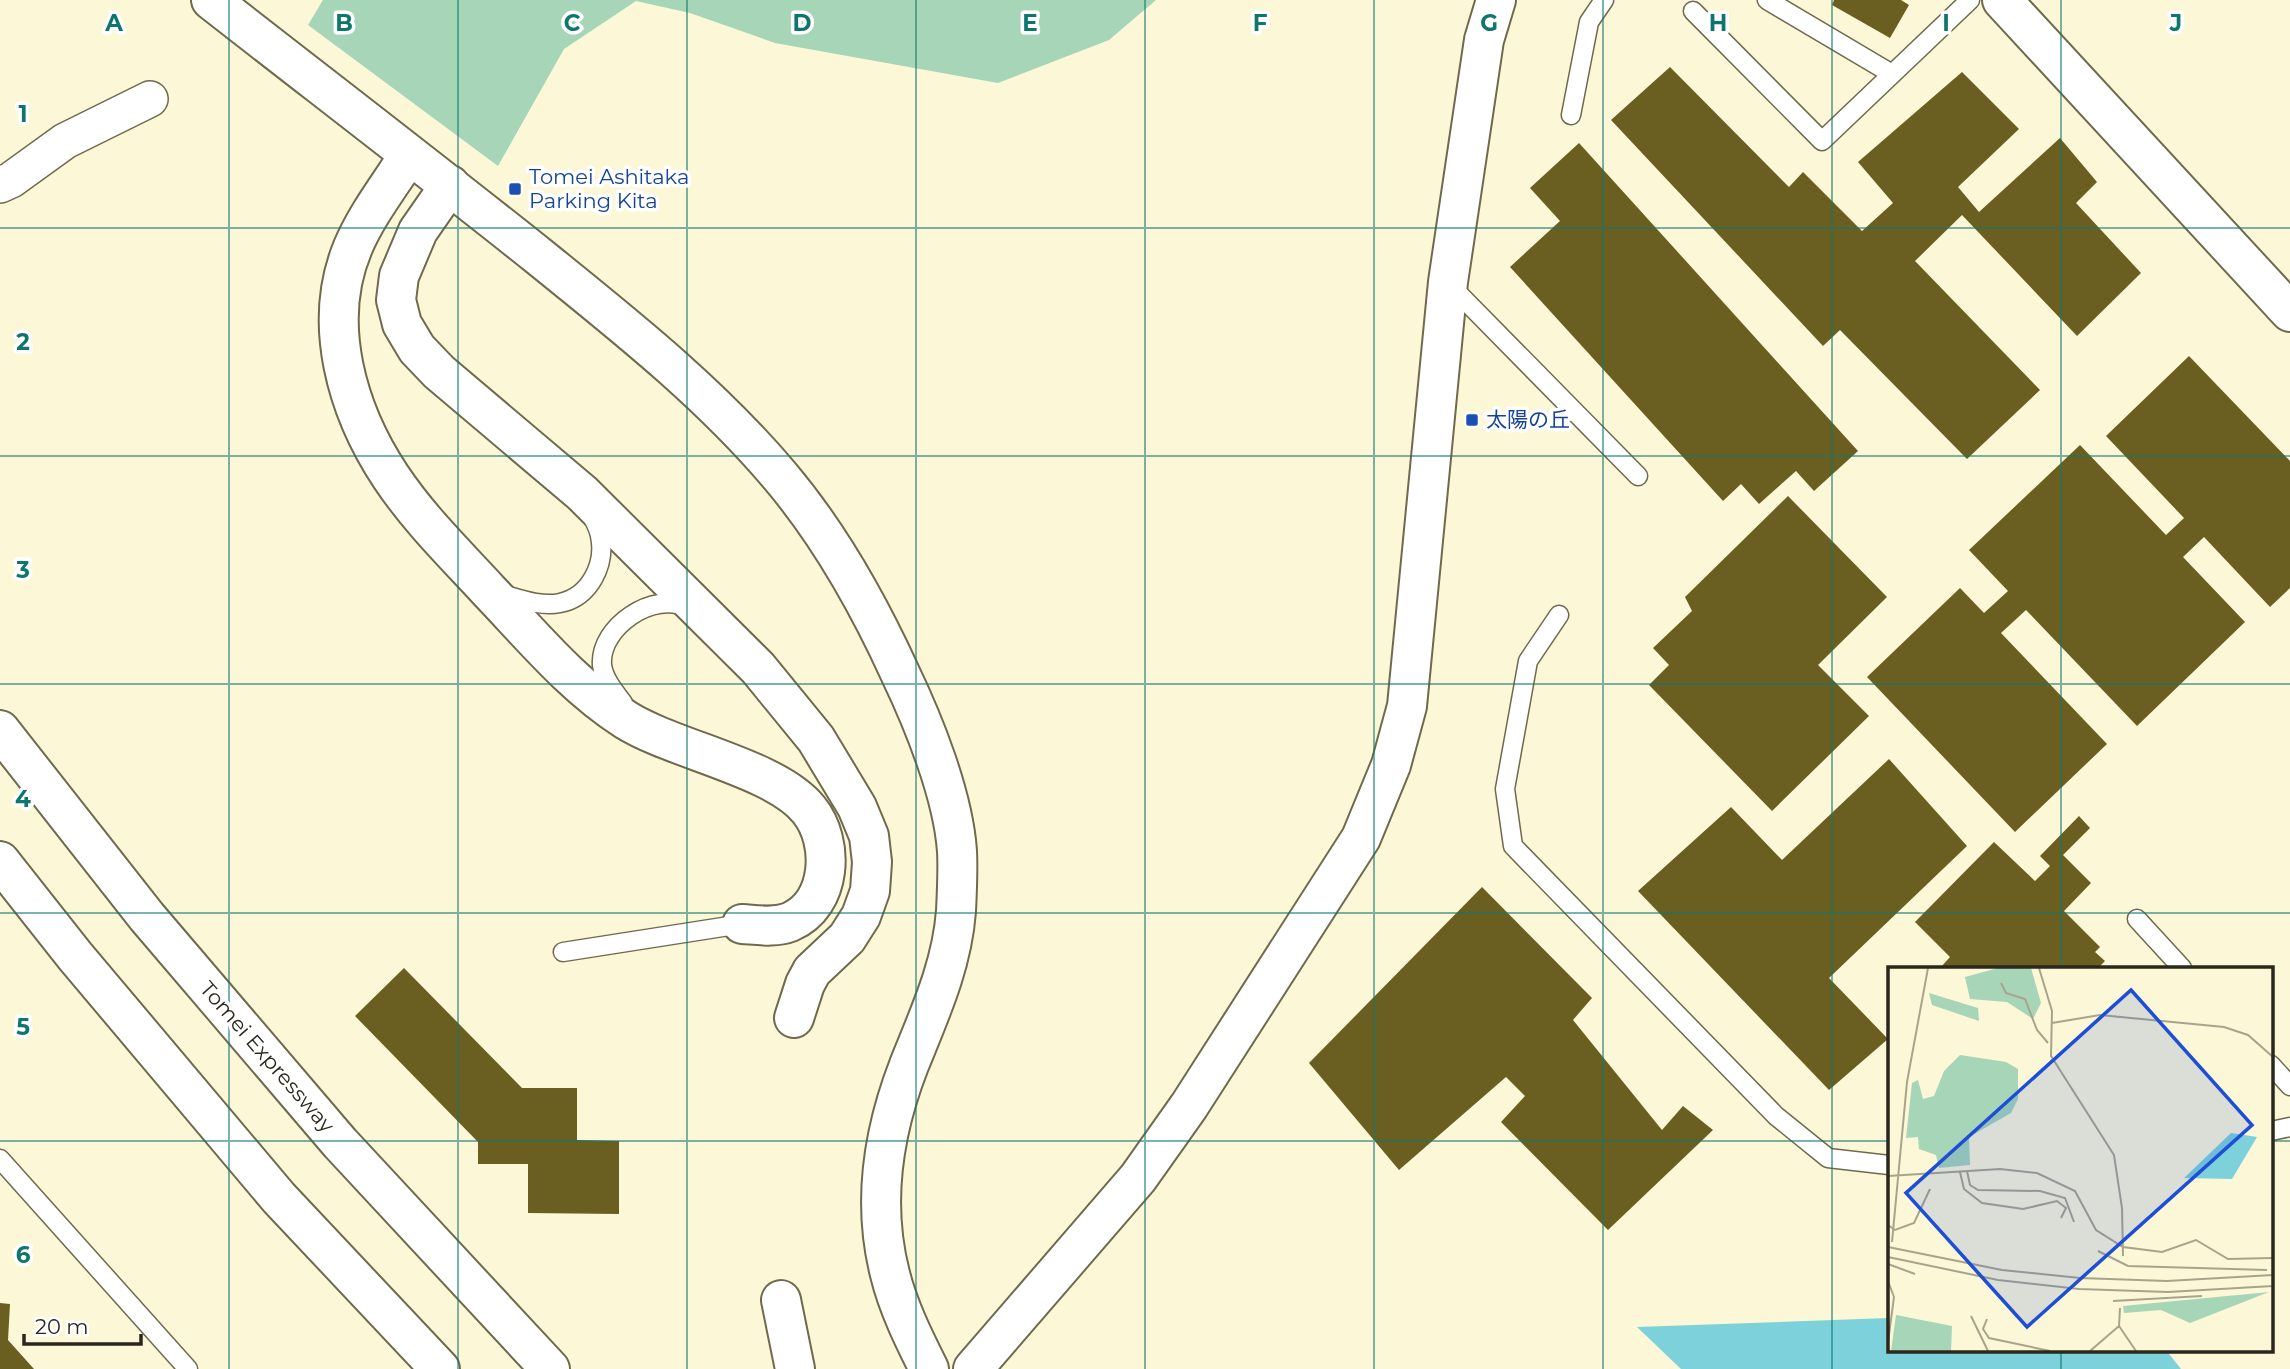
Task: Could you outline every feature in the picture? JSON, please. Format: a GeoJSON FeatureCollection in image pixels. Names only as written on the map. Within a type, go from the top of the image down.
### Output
{"type":"FeatureCollection","features":[{"type":"Feature","properties":{"kind":"main road"},"geometry":{"type":"LineString","coordinates":[[211,0],[450,185],[649,345],[717,407],[781,478],[834,549],[878,626],[915,704],[944,784],[957,849],[956,915],[942,986],[907,1070],[890,1121],[881,1172],[882,1223],[890,1275],[914,1339],[929,1369]]}},
{"type":"Feature","properties":{"kind":"main road"},"geometry":{"type":"LineString","coordinates":[[973,1369],[1138,1178],[1188,1106],[1361,838],[1391,765],[1407,706],[1448,282],[1484,40],[1496,0]]}},
{"type":"Feature","properties":{"kind":"main road"},"geometry":{"type":"LineString","coordinates":[[2002,0],[2290,312]]}},
{"type":"Feature","properties":{"kind":"main road"},"geometry":{"type":"LineString","coordinates":[[410,155],[366,219],[344,276],[338,336],[355,405],[370,442],[391,477],[447,546],[573,680],[610,709],[646,730],[764,778],[790,792],[809,809],[821,830],[826,852],[819,894],[807,911],[790,922],[773,926],[742,925]]}},
{"type":"Feature","properties":{"kind":"main road"},"geometry":{"type":"LineString","coordinates":[[450,185],[418,231],[402,265],[396,300],[402,324],[417,349],[439,372],[582,493],[758,668],[816,739],[857,807],[869,836],[872,862],[870,891],[861,916],[847,938],[813,971],[805,984],[794,1018]]}},
{"type":"Feature","properties":{"kind":"main road","name":"Tomei Expressway"},"geometry":{"type":"LineString","coordinates":[[0,730],[147,916],[331,1133],[550,1369]]}},
{"type":"Feature","properties":{"kind":"main road"},"geometry":{"type":"LineString","coordinates":[[0,861],[75,956],[279,1198],[440,1369]]}},
{"type":"Feature","properties":{"kind":"main road"},"geometry":{"type":"LineString","coordinates":[[782,1300],[795,1369]]}},
{"type":"Feature","properties":{"kind":"street"},"geometry":{"type":"LineString","coordinates":[[0,185],[65,141],[150,99]]}},
{"type":"Feature","properties":{"kind":"lane"},"geometry":{"type":"LineString","coordinates":[[1571,114],[1590,22],[1604,0]]}},
{"type":"Feature","properties":{"kind":"lane"},"geometry":{"type":"LineString","coordinates":[[1767,0],[1892,74]]}},
{"type":"Feature","properties":{"kind":"lane"},"geometry":{"type":"LineString","coordinates":[[1693,11],[1822,141],[1970,0]]}},
{"type":"Feature","properties":{"kind":"lane"},"geometry":{"type":"LineString","coordinates":[[1448,282],[1638,476]]}},
{"type":"Feature","properties":{"kind":"lane"},"geometry":{"type":"LineString","coordinates":[[489,590],[537,603],[561,603],[580,594],[594,578],[602,557],[600,534],[582,493]]}},
{"type":"Feature","properties":{"kind":"lane"},"geometry":{"type":"LineString","coordinates":[[646,730],[610,687],[602,666],[604,648],[612,632],[625,619],[644,608],[663,604],[683,605],[712,620]]}},
{"type":"Feature","properties":{"kind":"lane"},"geometry":{"type":"LineString","coordinates":[[1559,615],[1528,661],[1504,789],[1513,846],[1776,1116],[1828,1157],[1888,1165]]}},
{"type":"Feature","properties":{"kind":"lane"},"geometry":{"type":"LineString","coordinates":[[2137,919],[2181,967]]}},
{"type":"Feature","properties":{"kind":"lane"},"geometry":{"type":"LineString","coordinates":[[564,952],[742,925]]}},
{"type":"Feature","properties":{"kind":"lane"},"geometry":{"type":"LineString","coordinates":[[2272,1066],[2290,1086]]}},
{"type":"Feature","properties":{"kind":"lane"},"geometry":{"type":"LineString","coordinates":[[2272,1131],[2290,1128]]}},
{"type":"Feature","properties":{"kind":"lane"},"geometry":{"type":"LineString","coordinates":[[0,1159],[188,1369]]}},
{"type":"Feature","properties":{"kind":"green space"},"geometry":{"type":"Polygon","coordinates":[[[323,0],[1156,0],[1109,40],[998,83],[775,43],[690,13],[636,1],[564,49],[498,166],[308,25],[323,0]]]}},
{"type":"Feature","properties":{"kind":"water"},"geometry":{"type":"Polygon","coordinates":[[[1888,1318],[1888,1352],[2168,1352],[2181,1369],[1681,1369],[1637,1327],[1888,1318]]]}},
{"type":"Feature","properties":{"kind":"building"},"geometry":{"type":"Polygon","coordinates":[[[1834,0],[1901,0],[1909,5],[1890,38],[1832,5],[1834,0]]]}},
{"type":"Feature","properties":{"kind":"building"},"geometry":{"type":"Polygon","coordinates":[[[1670,67],[1789,187],[1803,172],[1862,231],[1893,203],[1858,162],[1962,72],[2019,129],[1958,187],[1979,212],[2060,138],[2097,182],[2076,203],[2141,273],[2077,336],[1962,215],[1915,261],[2040,390],[1967,459],[1840,330],[1823,346],[1611,120],[1670,67]]]}},
{"type":"Feature","properties":{"kind":"building"},"geometry":{"type":"Polygon","coordinates":[[[1579,143],[1858,451],[1814,491],[1796,471],[1759,504],[1741,484],[1723,501],[1510,267],[1560,221],[1530,188],[1579,143]]]}},
{"type":"Feature","properties":{"kind":"building"},"geometry":{"type":"Polygon","coordinates":[[[2189,356],[2290,461],[2290,588],[2270,607],[2204,537],[2183,557],[2245,622],[2137,726],[2026,610],[2001,633],[2107,744],[2015,832],[1867,677],[1960,588],[1984,613],[2008,591],[1969,550],[2080,445],[2166,535],[2184,518],[2106,436],[2189,356]]]}},
{"type":"Feature","properties":{"kind":"building"},"geometry":{"type":"Polygon","coordinates":[[[1788,496],[1887,597],[1818,665],[1869,716],[1772,811],[1649,685],[1669,665],[1653,648],[1692,611],[1685,597],[1788,496]]]}},
{"type":"Feature","properties":{"kind":"building"},"geometry":{"type":"Polygon","coordinates":[[[1889,759],[1967,846],[1829,978],[1888,1039],[1829,1090],[1638,891],[1731,807],[1782,860],[1889,759]]]}},
{"type":"Feature","properties":{"kind":"building"},"geometry":{"type":"Polygon","coordinates":[[[2079,816],[2090,828],[2063,855],[2091,883],[2064,911],[2100,947],[2095,952],[2105,961],[2099,967],[1941,967],[1950,957],[1915,922],[1994,842],[2035,881],[2050,866],[2040,856],[2079,816]]]}},
{"type":"Feature","properties":{"kind":"building"},"geometry":{"type":"Polygon","coordinates":[[[1482,887],[1592,998],[1573,1020],[1662,1130],[1683,1106],[1713,1130],[1608,1230],[1501,1122],[1525,1096],[1506,1077],[1399,1170],[1309,1063],[1482,887]]]}},
{"type":"Feature","properties":{"kind":"building"},"geometry":{"type":"Polygon","coordinates":[[[404,968],[522,1088],[577,1088],[577,1140],[619,1141],[619,1214],[528,1213],[528,1164],[478,1164],[478,1142],[355,1016],[404,968]]]}},
{"type":"Feature","properties":{"kind":"building"},"geometry":{"type":"Polygon","coordinates":[[[0,1303],[10,1304],[8,1340],[34,1369],[0,1369],[0,1303]]]}},
{"type":"Feature","properties":{"kind":"place","name":"Tomei Ashitaka Parking Kita"},"geometry":{"type":"Point","coordinates":[515,189]}},
{"type":"Feature","properties":{"kind":"place","name":"太陽の丘"},"geometry":{"type":"Point","coordinates":[1472,420]}}]}
